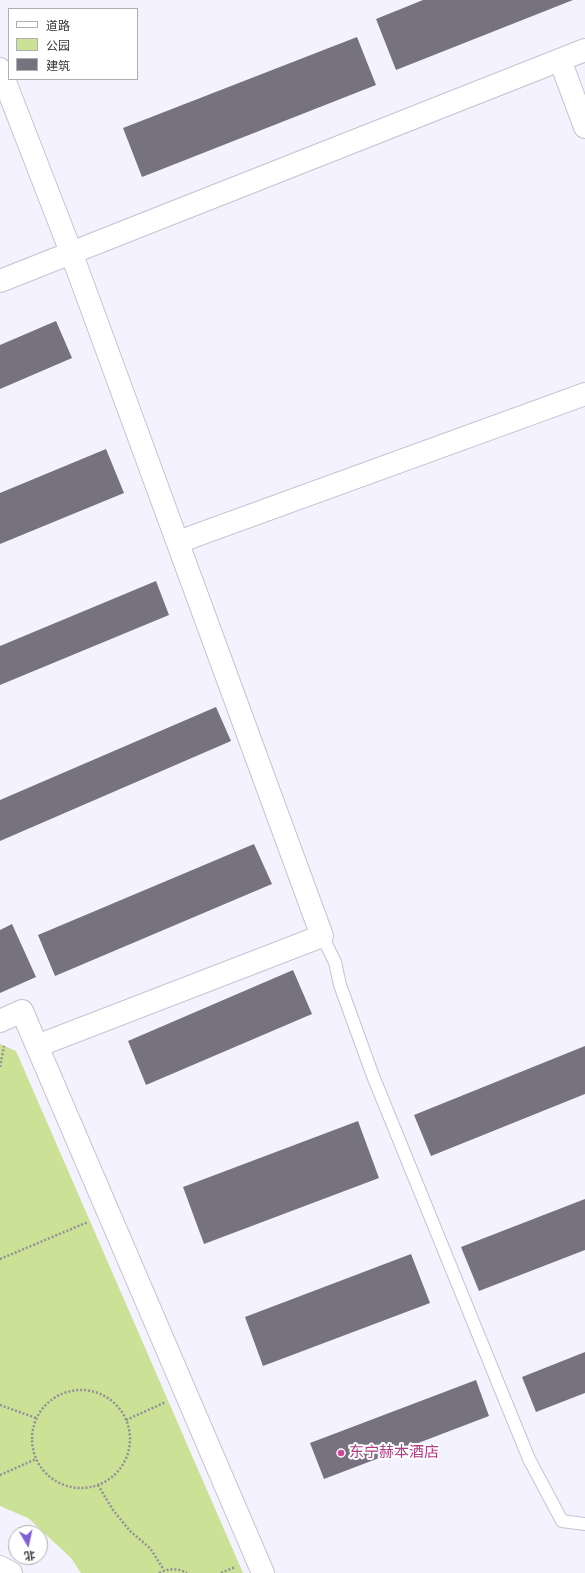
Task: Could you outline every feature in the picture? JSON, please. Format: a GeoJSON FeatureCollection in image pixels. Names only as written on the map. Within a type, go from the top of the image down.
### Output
{"type":"FeatureCollection","features":[{"type":"Feature","properties":{"kind":"street"},"geometry":{"type":"LineString","coordinates":[[0,281],[585,50]]}},
{"type":"Feature","properties":{"kind":"street"},"geometry":{"type":"LineString","coordinates":[[560,60],[585,127]]}},
{"type":"Feature","properties":{"kind":"street"},"geometry":{"type":"LineString","coordinates":[[0,69],[71,252],[322,936],[37,1046]]}},
{"type":"Feature","properties":{"kind":"street"},"geometry":{"type":"LineString","coordinates":[[178,542],[585,394]]}},
{"type":"Feature","properties":{"kind":"street"},"geometry":{"type":"LineString","coordinates":[[0,1021],[22,1011],[263,1573]]}},
{"type":"Feature","properties":{"kind":"street"},"geometry":{"type":"LineString","coordinates":[[0,1567],[11,1573]]}},
{"type":"Feature","properties":{"kind":"lane"},"geometry":{"type":"LineString","coordinates":[[322,936],[335,962],[340,985],[373,1076],[529,1459],[562,1521],[585,1524]]}},
{"type":"Feature","properties":{"kind":"path"},"geometry":{"type":"LineString","coordinates":[[0,1067],[4,1046]]}},
{"type":"Feature","properties":{"kind":"path"},"geometry":{"type":"LineString","coordinates":[[0,1259],[108,1212]]}},
{"type":"Feature","properties":{"kind":"path"},"geometry":{"type":"LineString","coordinates":[[75,1391],[91,1391],[106,1397],[118,1407],[126,1420],[129,1435],[128,1451],[122,1465],[112,1477],[98,1485],[82,1488],[65,1486],[50,1478],[39,1466],[33,1450],[32,1434],[36,1418],[46,1404],[60,1394],[75,1391]]}},
{"type":"Feature","properties":{"kind":"path"},"geometry":{"type":"LineString","coordinates":[[126,1420],[168,1401]]}},
{"type":"Feature","properties":{"kind":"path"},"geometry":{"type":"LineString","coordinates":[[0,1405],[36,1418]]}},
{"type":"Feature","properties":{"kind":"path"},"geometry":{"type":"LineString","coordinates":[[0,1474],[36,1459]]}},
{"type":"Feature","properties":{"kind":"path"},"geometry":{"type":"LineString","coordinates":[[98,1485],[113,1510],[130,1531],[150,1548],[164,1570]]}},
{"type":"Feature","properties":{"kind":"path"},"geometry":{"type":"LineString","coordinates":[[221,1573],[240,1565]]}},
{"type":"Feature","properties":{"kind":"path"},"geometry":{"type":"LineString","coordinates":[[159,1573],[164,1570],[172,1569],[187,1573]]}},
{"type":"Feature","properties":{"kind":"green space"},"geometry":{"type":"Polygon","coordinates":[[[0,1044],[16,1051],[243,1573],[81,1573],[71,1558],[48,1537],[48,1525],[36,1525],[28,1518],[0,1506],[0,1044]]]}},
{"type":"Feature","properties":{"kind":"building"},"geometry":{"type":"Polygon","coordinates":[[[423,0],[573,0],[396,70],[376,19],[423,0]]]}},
{"type":"Feature","properties":{"kind":"building"},"geometry":{"type":"Polygon","coordinates":[[[357,37],[376,85],[142,177],[123,128],[357,37]]]}},
{"type":"Feature","properties":{"kind":"building"},"geometry":{"type":"Polygon","coordinates":[[[56,321],[72,358],[0,389],[0,345],[56,321]]]}},
{"type":"Feature","properties":{"kind":"building"},"geometry":{"type":"Polygon","coordinates":[[[106,449],[124,493],[0,544],[0,493],[106,449]]]}},
{"type":"Feature","properties":{"kind":"building"},"geometry":{"type":"Polygon","coordinates":[[[156,581],[169,615],[0,685],[0,646],[156,581]]]}},
{"type":"Feature","properties":{"kind":"building"},"geometry":{"type":"Polygon","coordinates":[[[216,707],[231,741],[0,841],[0,800],[216,707]]]}},
{"type":"Feature","properties":{"kind":"building"},"geometry":{"type":"Polygon","coordinates":[[[254,844],[272,884],[55,976],[38,935],[254,844]]]}},
{"type":"Feature","properties":{"kind":"building"},"geometry":{"type":"Polygon","coordinates":[[[12,924],[36,977],[0,993],[0,930],[12,924]]]}},
{"type":"Feature","properties":{"kind":"building"},"geometry":{"type":"Polygon","coordinates":[[[293,970],[312,1014],[146,1085],[128,1041],[293,970]]]}},
{"type":"Feature","properties":{"kind":"building"},"geometry":{"type":"Polygon","coordinates":[[[585,1046],[585,1094],[431,1156],[414,1115],[585,1046]]]}},
{"type":"Feature","properties":{"kind":"building"},"geometry":{"type":"Polygon","coordinates":[[[358,1121],[379,1178],[204,1244],[183,1187],[358,1121]]]}},
{"type":"Feature","properties":{"kind":"building"},"geometry":{"type":"Polygon","coordinates":[[[585,1199],[585,1250],[479,1291],[461,1247],[585,1199]]]}},
{"type":"Feature","properties":{"kind":"building"},"geometry":{"type":"Polygon","coordinates":[[[411,1254],[430,1303],[263,1366],[245,1317],[411,1254]]]}},
{"type":"Feature","properties":{"kind":"building"},"geometry":{"type":"Polygon","coordinates":[[[585,1352],[585,1393],[536,1412],[522,1377],[585,1352]]]}},
{"type":"Feature","properties":{"kind":"building"},"geometry":{"type":"Polygon","coordinates":[[[476,1380],[489,1416],[324,1479],[310,1443],[476,1380]]]}},
{"type":"Feature","properties":{"kind":"place","name":"东宁赫本酒店"},"geometry":{"type":"Point","coordinates":[341,1453]}}]}
